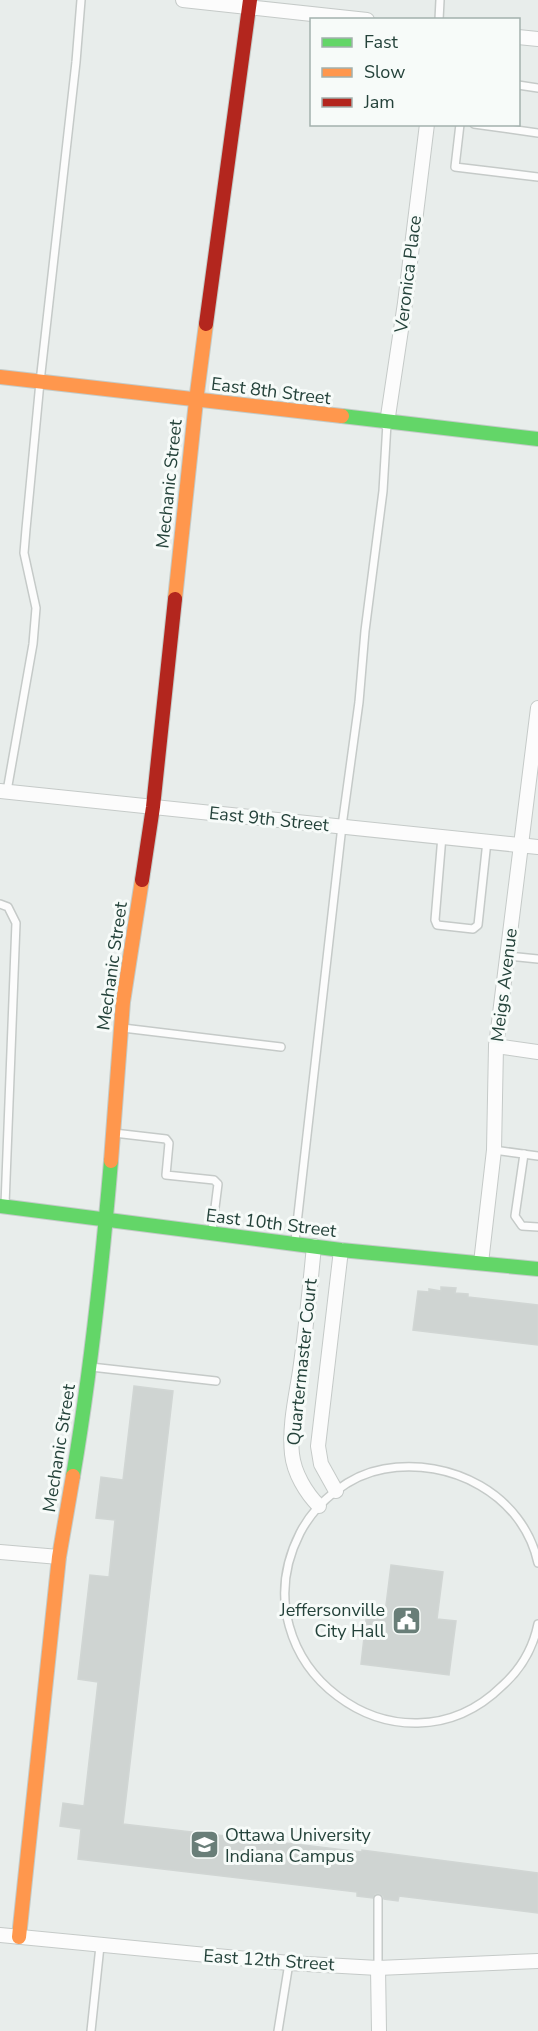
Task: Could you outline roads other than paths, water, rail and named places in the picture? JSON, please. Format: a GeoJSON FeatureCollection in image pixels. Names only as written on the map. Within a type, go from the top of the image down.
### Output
{"type":"FeatureCollection","features":[{"type":"Feature","properties":{"kind":"street"},"geometry":{"type":"LineString","coordinates":[[183,0],[249,3],[353,18]]}},
{"type":"Feature","properties":{"kind":"street","name":"Mechanic Street"},"geometry":{"type":"LineString","coordinates":[[19,1937],[59,1557],[90,1367],[106,1221],[123,1002],[153,807],[196,401],[249,3]]}},
{"type":"Feature","properties":{"kind":"street"},"geometry":{"type":"LineString","coordinates":[[520,37],[538,39]]}},
{"type":"Feature","properties":{"kind":"street","name":"Veronica Place"},"geometry":{"type":"LineString","coordinates":[[387,423],[405,303],[427,126]]}},
{"type":"Feature","properties":{"kind":"street","name":"East 8th Street"},"geometry":{"type":"LineString","coordinates":[[0,377],[538,439]]}},
{"type":"Feature","properties":{"kind":"street","name":"Meigs Avenue"},"geometry":{"type":"LineString","coordinates":[[481,1263],[494,1150],[496,1046],[538,708]]}},
{"type":"Feature","properties":{"kind":"street","name":"East 9th Street"},"geometry":{"type":"LineString","coordinates":[[4,791],[538,847]]}},
{"type":"Feature","properties":{"kind":"street"},"geometry":{"type":"LineString","coordinates":[[496,1046],[538,1052]]}},
{"type":"Feature","properties":{"kind":"street","name":"East 10th Street"},"geometry":{"type":"LineString","coordinates":[[3,1207],[341,1250],[538,1269]]}},
{"type":"Feature","properties":{"kind":"street","name":"Quartermaster Court"},"geometry":{"type":"LineString","coordinates":[[314,1246],[294,1415],[292,1453],[302,1482],[311,1498],[319,1506]]}},
{"type":"Feature","properties":{"kind":"street","name":"Quartermaster Court"},"geometry":{"type":"LineString","coordinates":[[336,1491],[321,1464],[318,1446],[341,1250]]}},
{"type":"Feature","properties":{"kind":"street"},"geometry":{"type":"LineString","coordinates":[[0,1552],[59,1557]]}},
{"type":"Feature","properties":{"kind":"street","name":"East 12th Street"},"geometry":{"type":"LineString","coordinates":[[0,1935],[289,1963],[378,1968],[538,1961]]}},
{"type":"Feature","properties":{"kind":"street"},"geometry":{"type":"LineString","coordinates":[[378,1968],[379,2031]]}},
{"type":"Feature","properties":{"kind":"lane"},"geometry":{"type":"LineString","coordinates":[[4,791],[33,644],[36,608],[24,553],[81,0]]}},
{"type":"Feature","properties":{"kind":"lane"},"geometry":{"type":"LineString","coordinates":[[439,18],[440,0]]}},
{"type":"Feature","properties":{"kind":"lane"},"geometry":{"type":"LineString","coordinates":[[520,85],[538,88]]}},
{"type":"Feature","properties":{"kind":"lane"},"geometry":{"type":"LineString","coordinates":[[460,126],[455,167],[538,177]]}},
{"type":"Feature","properties":{"kind":"lane"},"geometry":{"type":"LineString","coordinates":[[488,126],[538,133]]}},
{"type":"Feature","properties":{"kind":"lane"},"geometry":{"type":"LineString","coordinates":[[295,1244],[342,826],[359,702],[365,631],[383,491],[387,423]]}},
{"type":"Feature","properties":{"kind":"lane"},"geometry":{"type":"LineString","coordinates":[[442,836],[435,920],[437,925],[473,929],[478,925],[487,841]]}},
{"type":"Feature","properties":{"kind":"lane"},"geometry":{"type":"LineString","coordinates":[[0,904],[8,907],[16,923],[3,1207]]}},
{"type":"Feature","properties":{"kind":"lane"},"geometry":{"type":"LineString","coordinates":[[507,956],[538,959]]}},
{"type":"Feature","properties":{"kind":"lane"},"geometry":{"type":"LineString","coordinates":[[121,1027],[281,1047]]}},
{"type":"Feature","properties":{"kind":"lane"},"geometry":{"type":"LineString","coordinates":[[0,1090],[9,1090]]}},
{"type":"Feature","properties":{"kind":"lane"},"geometry":{"type":"LineString","coordinates":[[112,1132],[166,1139],[170,1143],[166,1174],[214,1180],[218,1184],[212,1233]]}},
{"type":"Feature","properties":{"kind":"lane"},"geometry":{"type":"LineString","coordinates":[[494,1150],[538,1156]]}},
{"type":"Feature","properties":{"kind":"lane"},"geometry":{"type":"LineString","coordinates":[[524,1154],[515,1216],[522,1226],[538,1227]]}},
{"type":"Feature","properties":{"kind":"lane"},"geometry":{"type":"LineString","coordinates":[[90,1367],[216,1381]]}},
{"type":"Feature","properties":{"kind":"lane"},"geometry":{"type":"LineString","coordinates":[[538,1563],[528,1536],[515,1515],[498,1497],[455,1472],[430,1467],[406,1466],[381,1469],[357,1478],[336,1491],[319,1506],[305,1524],[294,1545],[285,1589],[286,1613],[292,1636],[302,1658],[316,1678],[334,1695],[354,1708],[377,1717],[409,1722],[425,1722],[450,1717],[473,1708],[494,1694],[512,1677],[526,1656],[538,1624]]}},
{"type":"Feature","properties":{"kind":"lane"},"geometry":{"type":"LineString","coordinates":[[378,1899],[378,1968]]}},
{"type":"Feature","properties":{"kind":"lane"},"geometry":{"type":"LineString","coordinates":[[91,2031],[100,1946]]}},
{"type":"Feature","properties":{"kind":"lane"},"geometry":{"type":"LineString","coordinates":[[278,2031],[289,1963]]}},
{"type":"Feature","properties":{"kind":"place","name":"Jeffersonville City Hall"},"geometry":{"type":"Point","coordinates":[406,1620]}},
{"type":"Feature","properties":{"kind":"place","name":"Ottawa University Indiana Campus"},"geometry":{"type":"Point","coordinates":[204,1845]}}]}
